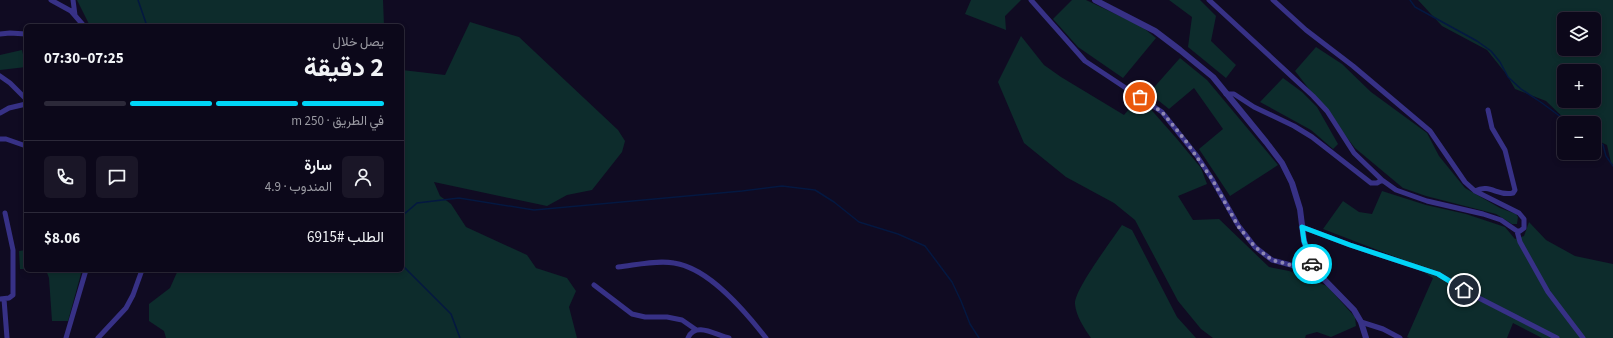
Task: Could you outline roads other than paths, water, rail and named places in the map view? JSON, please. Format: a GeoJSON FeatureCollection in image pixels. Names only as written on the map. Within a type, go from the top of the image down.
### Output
{"type":"FeatureCollection","features":[{"type":"Feature","properties":{"kind":"street"},"geometry":{"type":"LineString","coordinates":[[52,0],[66,7],[82,24]]}},
{"type":"Feature","properties":{"kind":"street"},"geometry":{"type":"LineString","coordinates":[[73,0],[75,16]]}},
{"type":"Feature","properties":{"kind":"street"},"geometry":{"type":"LineString","coordinates":[[1031,0],[1085,61],[1162,112],[1197,156],[1212,179],[1238,226],[1255,247],[1272,260],[1317,272]]}},
{"type":"Feature","properties":{"kind":"street"},"geometry":{"type":"LineString","coordinates":[[1095,0],[1155,31],[1213,78],[1282,163],[1292,183],[1298,202],[1307,253],[1317,272],[1348,303],[1362,322],[1366,338]]}},
{"type":"Feature","properties":{"kind":"street"},"geometry":{"type":"LineString","coordinates":[[1209,0],[1313,96],[1327,111],[1354,152],[1382,180],[1396,190],[1427,201],[1483,214],[1501,220],[1517,231],[1520,242],[1548,292],[1583,338]]}},
{"type":"Feature","properties":{"kind":"street"},"geometry":{"type":"LineString","coordinates":[[1274,0],[1306,30],[1353,66],[1430,131],[1465,182],[1475,190],[1519,213],[1524,219],[1524,228],[1517,231]]}},
{"type":"Feature","properties":{"kind":"street"},"geometry":{"type":"LineString","coordinates":[[0,34],[24,34]]}},
{"type":"Feature","properties":{"kind":"street"},"geometry":{"type":"LineString","coordinates":[[0,76],[10,83],[24,97]]}},
{"type":"Feature","properties":{"kind":"street"},"geometry":{"type":"LineString","coordinates":[[1226,94],[1234,94],[1254,107],[1294,126],[1312,137],[1370,183],[1377,183],[1382,180]]}},
{"type":"Feature","properties":{"kind":"street"},"geometry":{"type":"LineString","coordinates":[[0,113],[24,104]]}},
{"type":"Feature","properties":{"kind":"street"},"geometry":{"type":"LineString","coordinates":[[1475,190],[1484,188],[1507,194],[1513,193],[1515,190],[1505,150],[1492,128],[1488,110]]}},
{"type":"Feature","properties":{"kind":"street"},"geometry":{"type":"LineString","coordinates":[[0,138],[24,145]]}},
{"type":"Feature","properties":{"kind":"street"},"geometry":{"type":"LineString","coordinates":[[5,213],[13,250],[14,288],[13,295],[2,299],[7,338]]}},
{"type":"Feature","properties":{"kind":"street"},"geometry":{"type":"LineString","coordinates":[[1302,227],[1350,245],[1438,274],[1475,296],[1557,338]]}},
{"type":"Feature","properties":{"kind":"street"},"geometry":{"type":"LineString","coordinates":[[618,267],[666,262],[675,263],[696,271],[713,282],[726,294],[745,313],[766,338]]}},
{"type":"Feature","properties":{"kind":"street"},"geometry":{"type":"LineString","coordinates":[[66,338],[85,272]]}},
{"type":"Feature","properties":{"kind":"street"},"geometry":{"type":"LineString","coordinates":[[98,338],[126,308],[133,295],[141,272]]}},
{"type":"Feature","properties":{"kind":"street"},"geometry":{"type":"LineString","coordinates":[[594,285],[632,314],[645,317],[667,317],[682,320],[695,329],[701,329],[729,338]]}},
{"type":"Feature","properties":{"kind":"street"},"geometry":{"type":"LineString","coordinates":[[1362,322],[1383,329],[1400,338]]}},
{"type":"Feature","properties":{"kind":"street"},"geometry":{"type":"LineString","coordinates":[[688,338],[695,329]]}},
{"type":"Feature","properties":{"kind":"waterway"},"geometry":{"type":"LineString","coordinates":[[138,0],[146,24]]}},
{"type":"Feature","properties":{"kind":"waterway"},"geometry":{"type":"LineString","coordinates":[[1410,0],[1415,7],[1477,41],[1491,51],[1500,62],[1508,77],[1521,89],[1560,116]]}},
{"type":"Feature","properties":{"kind":"waterway"},"geometry":{"type":"LineString","coordinates":[[1601,143],[1603,145],[1606,156],[1613,166]]}},
{"type":"Feature","properties":{"kind":"waterway"},"geometry":{"type":"LineString","coordinates":[[404,214],[417,203],[459,198],[534,210],[782,186],[815,190],[834,202],[859,222],[898,234],[925,246],[952,282],[970,324],[979,338]]}},
{"type":"Feature","properties":{"kind":"waterway"},"geometry":{"type":"LineString","coordinates":[[404,267],[451,314],[460,338]]}}]}
